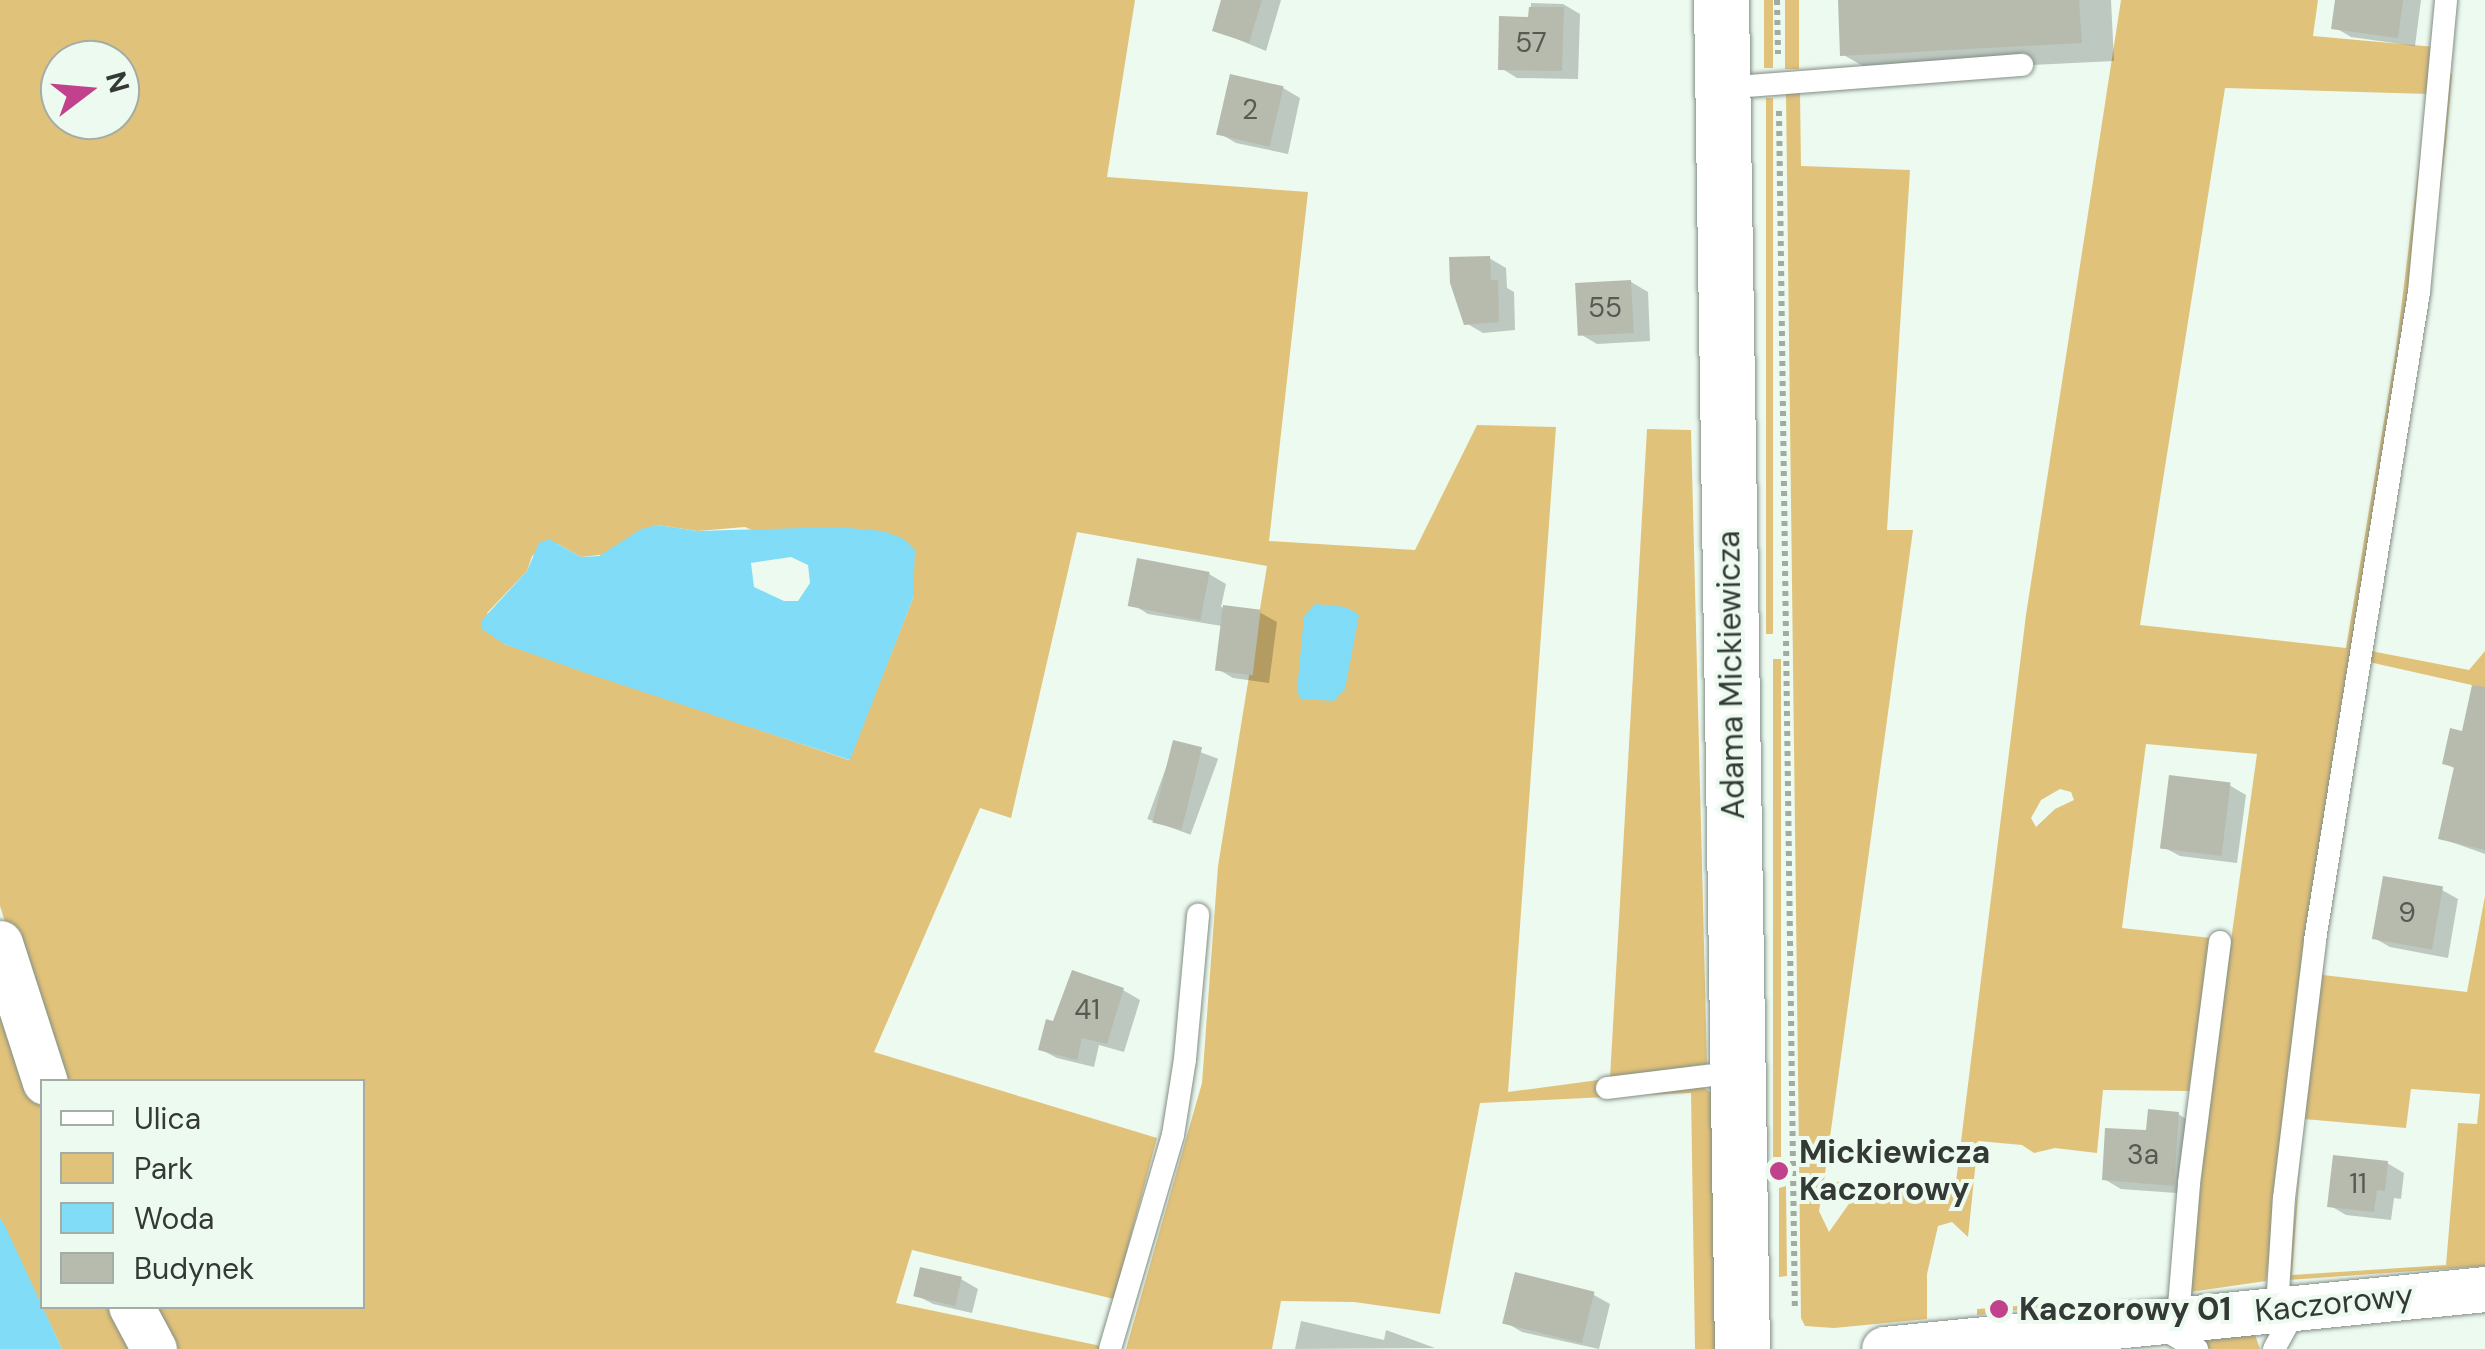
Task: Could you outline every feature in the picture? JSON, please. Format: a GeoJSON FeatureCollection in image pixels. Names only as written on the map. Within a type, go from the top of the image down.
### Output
{"type":"FeatureCollection","features":[{"type":"Feature","properties":{"kind":"street","name":"Adama Mickiewicza"},"geometry":{"type":"LineString","coordinates":[[1720,0],[1742,1349]]}},
{"type":"Feature","properties":{"kind":"street"},"geometry":{"type":"LineString","coordinates":[[0,943],[44,1079]]}},
{"type":"Feature","properties":{"kind":"street","name":"Kaczorowy"},"geometry":{"type":"LineString","coordinates":[[1884,1349],[2283,1321],[2485,1289]]}},
{"type":"Feature","properties":{"kind":"street"},"geometry":{"type":"LineString","coordinates":[[133,1309],[154,1349]]}},
{"type":"Feature","properties":{"kind":"lane"},"geometry":{"type":"LineString","coordinates":[[2283,1321],[2284,1198],[2312,959],[2419,292],[2446,0]]}},
{"type":"Feature","properties":{"kind":"lane"},"geometry":{"type":"LineString","coordinates":[[1722,88],[2022,65]]}},
{"type":"Feature","properties":{"kind":"lane"},"geometry":{"type":"LineString","coordinates":[[1110,1349],[1173,1136],[1186,1059],[1198,915]]}},
{"type":"Feature","properties":{"kind":"lane"},"geometry":{"type":"LineString","coordinates":[[2175,1329],[2220,942]]}},
{"type":"Feature","properties":{"kind":"lane"},"geometry":{"type":"LineString","coordinates":[[1607,1088],[1738,1072]]}},
{"type":"Feature","properties":{"kind":"path"},"geometry":{"type":"LineString","coordinates":[[1777,0],[1794,1311]]}},
{"type":"Feature","properties":{"kind":"green space"},"geometry":{"type":"Polygon","coordinates":[[[0,0],[1135,0],[1107,177],[1308,192],[1269,541],[1415,550],[1477,425],[1556,427],[1508,1092],[1606,1079],[1606,1097],[1480,1103],[1440,1314],[1354,1302],[1281,1301],[1272,1349],[1126,1349],[1202,1083],[1218,866],[1267,566],[1077,532],[1011,818],[980,808],[874,1052],[1157,1138],[1114,1299],[912,1250],[896,1303],[1101,1346],[1100,1349],[164,1349],[143,1309],[365,1309],[365,1079],[55,1079],[0,906],[0,0]],[[657,525],[635,533],[608,554],[581,557],[558,544],[532,556],[527,571],[487,613],[504,644],[849,760],[913,598],[745,527],[698,531],[657,525]]]}},
{"type":"Feature","properties":{"kind":"green space"},"geometry":{"type":"Polygon","coordinates":[[[1764,0],[1773,0],[1773,68],[1764,68],[1764,0]]]}},
{"type":"Feature","properties":{"kind":"green space"},"geometry":{"type":"Polygon","coordinates":[[[1785,0],[1799,0],[1799,69],[1785,69],[1785,0]]]}},
{"type":"Feature","properties":{"kind":"green space"},"geometry":{"type":"Polygon","coordinates":[[[2121,0],[2318,0],[2313,36],[2435,47],[2432,124],[2266,1281],[2190,1292],[2210,1091],[2257,754],[2146,744],[2122,928],[2211,938],[2189,1091],[2103,1090],[2097,1153],[2055,1148],[2034,1153],[2022,1145],[1978,1141],[1968,1237],[1952,1222],[1938,1226],[1927,1274],[1927,1319],[1834,1328],[1805,1326],[1801,1318],[1786,93],[1800,93],[1801,166],[1910,170],[1887,530],[1913,530],[1824,1181],[1955,1190],[2026,615],[2121,0]],[[2225,88],[2140,625],[2346,648],[2396,349],[2428,94],[2225,88]],[[2060,789],[2041,800],[2031,818],[2036,827],[2055,809],[2074,800],[2071,792],[2060,789]],[[1842,1187],[1821,1199],[1819,1211],[1829,1232],[1851,1201],[1842,1187]]]}},
{"type":"Feature","properties":{"kind":"green space"},"geometry":{"type":"Polygon","coordinates":[[[2448,73],[2452,74],[2446,143],[2416,376],[2371,651],[2469,670],[2485,651],[2485,688],[2369,662],[2448,73]]]}},
{"type":"Feature","properties":{"kind":"green space"},"geometry":{"type":"Polygon","coordinates":[[[1766,98],[1773,98],[1773,634],[1766,634],[1766,98]]]}},
{"type":"Feature","properties":{"kind":"green space"},"geometry":{"type":"Polygon","coordinates":[[[1647,429],[1691,430],[1707,1064],[1610,1078],[1647,429]]]}},
{"type":"Feature","properties":{"kind":"green space"},"geometry":{"type":"Polygon","coordinates":[[[1773,659],[1781,659],[1781,1157],[1773,1157],[1773,659]]]}},
{"type":"Feature","properties":{"kind":"green space"},"geometry":{"type":"Polygon","coordinates":[[[2485,896],[2485,1266],[2288,1280],[2301,1155],[2292,1275],[2446,1265],[2458,1123],[2477,1124],[2480,1094],[2411,1089],[2406,1128],[2304,1119],[2325,933],[2323,975],[2467,992],[2485,896]]]}},
{"type":"Feature","properties":{"kind":"green space"},"geometry":{"type":"Polygon","coordinates":[[[0,967],[40,1096],[40,1303],[0,1218],[0,967]]]}},
{"type":"Feature","properties":{"kind":"green space"},"geometry":{"type":"Polygon","coordinates":[[[1703,1087],[1716,1096],[1721,1349],[1695,1349],[1691,1093],[1645,1095],[1703,1087]]]}},
{"type":"Feature","properties":{"kind":"green space"},"geometry":{"type":"Polygon","coordinates":[[[1786,1186],[1787,1276],[1779,1277],[1779,1188],[1786,1186]]]}},
{"type":"Feature","properties":{"kind":"green space"},"geometry":{"type":"Polygon","coordinates":[[[2089,1301],[1977,1315],[1977,1309],[2089,1301]]]}},
{"type":"Feature","properties":{"kind":"green space"},"geometry":{"type":"Polygon","coordinates":[[[43,1309],[121,1309],[143,1349],[62,1349],[43,1309]]]}},
{"type":"Feature","properties":{"kind":"green space"},"geometry":{"type":"Polygon","coordinates":[[[2255,1335],[2260,1349],[2211,1349],[2200,1342],[2204,1338],[2255,1335]]]}},
{"type":"Feature","properties":{"kind":"water"},"geometry":{"type":"Polygon","coordinates":[[[657,525],[698,531],[836,527],[883,531],[904,539],[915,550],[913,598],[850,760],[504,644],[482,629],[481,621],[527,571],[539,543],[549,539],[581,557],[599,556],[641,529],[657,525]],[[791,557],[751,563],[754,587],[784,601],[798,601],[810,583],[808,565],[791,557]]]}},
{"type":"Feature","properties":{"kind":"water"},"geometry":{"type":"Polygon","coordinates":[[[1315,604],[1346,607],[1359,615],[1345,689],[1334,701],[1301,699],[1297,691],[1304,616],[1315,604]]]}},
{"type":"Feature","properties":{"kind":"water"},"geometry":{"type":"Polygon","coordinates":[[[0,1218],[62,1349],[0,1349],[0,1218]]]}},
{"type":"Feature","properties":{"kind":"building"},"geometry":{"type":"Polygon","coordinates":[[[1221,0],[1262,0],[1249,43],[1212,31],[1221,0]]]}},
{"type":"Feature","properties":{"kind":"building"},"geometry":{"type":"Polygon","coordinates":[[[1838,0],[2079,0],[2082,43],[1840,56],[1838,0]]]}},
{"type":"Feature","properties":{"kind":"building"},"geometry":{"type":"Polygon","coordinates":[[[2335,0],[2403,0],[2398,38],[2331,29],[2335,0]]]}},
{"type":"Feature","properties":{"kind":"building"},"geometry":{"type":"Polygon","coordinates":[[[1529,7],[1564,7],[1562,71],[1498,70],[1499,16],[1528,17],[1529,7]]]}},
{"type":"Feature","properties":{"kind":"building"},"geometry":{"type":"Polygon","coordinates":[[[1230,74],[1284,86],[1270,147],[1216,134],[1230,74]]]}},
{"type":"Feature","properties":{"kind":"building"},"geometry":{"type":"Polygon","coordinates":[[[1490,256],[1491,280],[1498,280],[1499,322],[1464,325],[1450,283],[1449,257],[1490,256]]]}},
{"type":"Feature","properties":{"kind":"building"},"geometry":{"type":"Polygon","coordinates":[[[1631,280],[1634,333],[1578,336],[1575,283],[1631,280]]]}},
{"type":"Feature","properties":{"kind":"building"},"geometry":{"type":"Polygon","coordinates":[[[1137,558],[1210,572],[1200,620],[1128,606],[1137,558]]]}},
{"type":"Feature","properties":{"kind":"building"},"geometry":{"type":"Polygon","coordinates":[[[1223,605],[1261,610],[1253,675],[1215,671],[1223,605]]]}},
{"type":"Feature","properties":{"kind":"building"},"geometry":{"type":"Polygon","coordinates":[[[2472,685],[2485,687],[2485,850],[2438,839],[2454,767],[2442,764],[2450,728],[2462,731],[2472,685]]]}},
{"type":"Feature","properties":{"kind":"building"},"geometry":{"type":"Polygon","coordinates":[[[1173,740],[1202,747],[1182,830],[1152,822],[1173,740]]]}},
{"type":"Feature","properties":{"kind":"building"},"geometry":{"type":"Polygon","coordinates":[[[2169,775],[2231,783],[2222,856],[2160,848],[2169,775]]]}},
{"type":"Feature","properties":{"kind":"building"},"geometry":{"type":"Polygon","coordinates":[[[2383,876],[2443,887],[2432,950],[2372,939],[2383,876]]]}},
{"type":"Feature","properties":{"kind":"building"},"geometry":{"type":"Polygon","coordinates":[[[1072,970],[1124,988],[1107,1044],[1082,1038],[1077,1060],[1038,1050],[1046,1019],[1053,1021],[1072,970]]]}},
{"type":"Feature","properties":{"kind":"building"},"geometry":{"type":"Polygon","coordinates":[[[2148,1109],[2179,1112],[2174,1186],[2102,1180],[2105,1128],[2146,1130],[2148,1109]]]}},
{"type":"Feature","properties":{"kind":"building"},"geometry":{"type":"Polygon","coordinates":[[[2333,1155],[2388,1161],[2385,1191],[2377,1190],[2374,1212],[2327,1207],[2333,1155]]]}},
{"type":"Feature","properties":{"kind":"building"},"geometry":{"type":"Polygon","coordinates":[[[920,1267],[962,1277],[955,1306],[913,1296],[920,1267]]]}},
{"type":"Feature","properties":{"kind":"building"},"geometry":{"type":"Polygon","coordinates":[[[1515,1272],[1595,1292],[1582,1343],[1502,1323],[1515,1272]]]}},
{"type":"Feature","properties":{"kind":"place","name":"Mickiewicza Kaczorowy"},"geometry":{"type":"Point","coordinates":[1779,1171]}},
{"type":"Feature","properties":{"kind":"place","name":"Kaczorowy 01"},"geometry":{"type":"Point","coordinates":[1999,1309]}}]}
